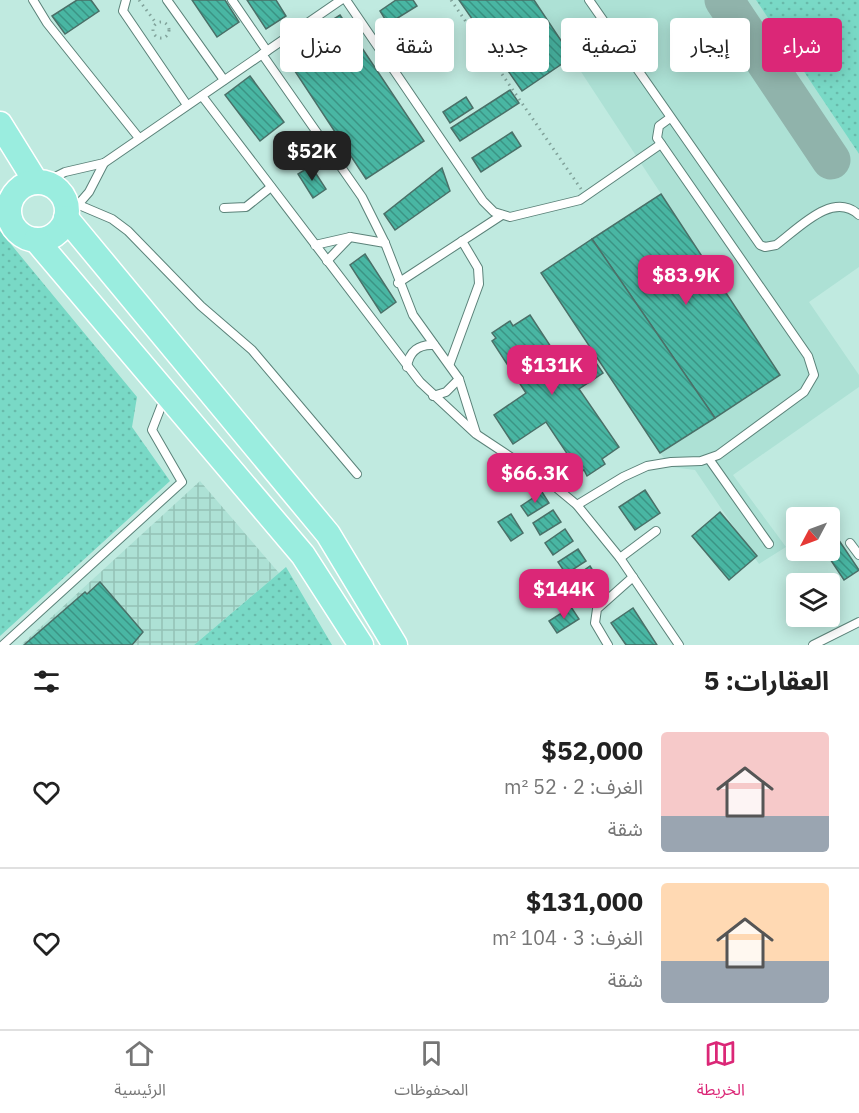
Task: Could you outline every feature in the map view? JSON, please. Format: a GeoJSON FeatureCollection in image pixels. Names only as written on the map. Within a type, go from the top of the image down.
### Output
{"type":"FeatureCollection","features":[{"type":"Feature","properties":{"kind":"main road"},"geometry":{"type":"LineString","coordinates":[[0,124],[40,183]]}},
{"type":"Feature","properties":{"kind":"main road"},"geometry":{"type":"LineString","coordinates":[[71,213],[55,235],[36,240],[25,237],[16,230],[10,220],[5,194],[40,183],[54,187],[62,195],[71,213],[328,534],[395,645]]}},
{"type":"Feature","properties":{"kind":"main road"},"geometry":{"type":"LineString","coordinates":[[36,240],[303,555],[361,645]]}},
{"type":"Feature","properties":{"kind":"lane"},"geometry":{"type":"LineString","coordinates":[[33,0],[47,23],[139,138]]}},
{"type":"Feature","properties":{"kind":"lane"},"geometry":{"type":"LineString","coordinates":[[126,0],[123,11],[188,105]]}},
{"type":"Feature","properties":{"kind":"lane"},"geometry":{"type":"LineString","coordinates":[[167,0],[224,80]]}},
{"type":"Feature","properties":{"kind":"lane"},"geometry":{"type":"LineString","coordinates":[[232,0],[264,53],[362,197],[386,243],[398,283],[412,315],[450,363],[459,379],[476,434]]}},
{"type":"Feature","properties":{"kind":"lane"},"geometry":{"type":"LineString","coordinates":[[40,183],[65,172],[105,163],[341,0]]}},
{"type":"Feature","properties":{"kind":"lane"},"geometry":{"type":"LineString","coordinates":[[346,0],[483,201],[502,215]]}},
{"type":"Feature","properties":{"kind":"lane"},"geometry":{"type":"LineString","coordinates":[[589,0],[760,245],[765,248],[776,245],[831,207],[845,206],[859,215]]}},
{"type":"Feature","properties":{"kind":"lane"},"geometry":{"type":"LineString","coordinates":[[202,96],[407,367],[433,396],[476,434],[553,485],[578,505],[620,558],[679,645]]}},
{"type":"Feature","properties":{"kind":"lane"},"geometry":{"type":"LineString","coordinates":[[578,505],[623,477],[647,466],[709,459],[804,392],[813,382],[814,368],[808,356],[661,144],[657,129],[670,118]]}},
{"type":"Feature","properties":{"kind":"lane"},"geometry":{"type":"LineString","coordinates":[[398,283],[502,215],[518,215],[587,197],[661,144]]}},
{"type":"Feature","properties":{"kind":"lane"},"geometry":{"type":"LineString","coordinates":[[71,213],[94,185],[105,163]]}},
{"type":"Feature","properties":{"kind":"lane"},"geometry":{"type":"LineString","coordinates":[[224,208],[246,207],[271,187]]}},
{"type":"Feature","properties":{"kind":"lane"},"geometry":{"type":"LineString","coordinates":[[71,213],[112,219],[128,231],[201,306],[252,350],[357,474]]}},
{"type":"Feature","properties":{"kind":"lane"},"geometry":{"type":"LineString","coordinates":[[315,245],[350,237],[386,243]]}},
{"type":"Feature","properties":{"kind":"lane"},"geometry":{"type":"LineString","coordinates":[[327,261],[350,237]]}},
{"type":"Feature","properties":{"kind":"lane"},"geometry":{"type":"LineString","coordinates":[[450,363],[479,284],[478,268],[462,242]]}},
{"type":"Feature","properties":{"kind":"lane"},"geometry":{"type":"LineString","coordinates":[[407,367],[413,351],[423,345],[434,345]]}},
{"type":"Feature","properties":{"kind":"lane"},"geometry":{"type":"LineString","coordinates":[[433,396],[446,392],[459,379]]}},
{"type":"Feature","properties":{"kind":"lane"},"geometry":{"type":"LineString","coordinates":[[3,645],[182,482],[152,430],[166,394]]}},
{"type":"Feature","properties":{"kind":"lane"},"geometry":{"type":"LineString","coordinates":[[709,459],[769,544]]}},
{"type":"Feature","properties":{"kind":"lane"},"geometry":{"type":"LineString","coordinates":[[620,558],[656,531]]}},
{"type":"Feature","properties":{"kind":"lane"},"geometry":{"type":"LineString","coordinates":[[850,543],[859,555]]}},
{"type":"Feature","properties":{"kind":"lane"},"geometry":{"type":"LineString","coordinates":[[608,645],[595,623],[597,609],[633,577]]}},
{"type":"Feature","properties":{"kind":"lane"},"geometry":{"type":"LineString","coordinates":[[813,645],[859,622]]}},
{"type":"Feature","properties":{"kind":"path"},"geometry":{"type":"LineString","coordinates":[[140,0],[156,23]]}},
{"type":"Feature","properties":{"kind":"path"},"geometry":{"type":"LineString","coordinates":[[451,0],[587,197]]}},
{"type":"Feature","properties":{"kind":"path"},"geometry":{"type":"LineString","coordinates":[[156,23],[166,23],[169,27],[167,35],[159,38],[154,34],[153,27],[156,23]]}},
{"type":"Feature","properties":{"kind":"shaded area"},"geometry":{"type":"Polygon","coordinates":[[[534,0],[756,0],[768,18],[762,18],[762,72],[804,72],[859,154],[859,267],[809,302],[859,375],[859,387],[733,475],[786,547],[759,564],[695,470],[671,467],[660,453],[779,374],[581,72],[658,72],[658,18],[561,18],[561,41],[549,23],[549,18],[546,18],[534,0]]]}},
{"type":"Feature","properties":{"kind":"shaded area"},"geometry":{"type":"Polygon","coordinates":[[[200,481],[279,573],[194,645],[21,645],[200,481]]]}},
{"type":"Feature","properties":{"kind":"green space"},"geometry":{"type":"Polygon","coordinates":[[[756,0],[859,0],[859,154],[804,72],[842,72],[842,18],[768,18],[756,0]]]}},
{"type":"Feature","properties":{"kind":"green space"},"geometry":{"type":"Polygon","coordinates":[[[0,231],[137,397],[132,427],[170,481],[0,636],[0,231]]]}},
{"type":"Feature","properties":{"kind":"green space"},"geometry":{"type":"Polygon","coordinates":[[[286,567],[332,645],[194,645],[279,573],[286,567]]]}},
{"type":"Feature","properties":{"kind":"building"},"geometry":{"type":"Polygon","coordinates":[[[77,0],[91,0],[99,11],[65,34],[52,16],[77,0]]]}},
{"type":"Feature","properties":{"kind":"building"},"geometry":{"type":"Polygon","coordinates":[[[192,0],[225,0],[239,22],[217,37],[192,0]]]}},
{"type":"Feature","properties":{"kind":"building"},"geometry":{"type":"Polygon","coordinates":[[[247,0],[276,0],[286,16],[266,29],[247,0]]]}},
{"type":"Feature","properties":{"kind":"building"},"geometry":{"type":"Polygon","coordinates":[[[396,0],[413,0],[417,6],[398,18],[384,18],[380,11],[396,0]]]}},
{"type":"Feature","properties":{"kind":"building"},"geometry":{"type":"Polygon","coordinates":[[[459,0],[534,0],[546,18],[471,18],[459,0]]]}},
{"type":"Feature","properties":{"kind":"building"},"geometry":{"type":"Polygon","coordinates":[[[549,22],[561,40],[561,64],[522,91],[509,72],[549,72],[549,22]]]}},
{"type":"Feature","properties":{"kind":"building"},"geometry":{"type":"Polygon","coordinates":[[[363,50],[375,68],[375,72],[378,72],[424,141],[366,179],[295,72],[363,72],[363,50]]]}},
{"type":"Feature","properties":{"kind":"building"},"geometry":{"type":"Polygon","coordinates":[[[250,76],[284,122],[260,141],[225,95],[250,76]]]}},
{"type":"Feature","properties":{"kind":"building"},"geometry":{"type":"Polygon","coordinates":[[[510,90],[519,103],[460,141],[451,128],[510,90]]]}},
{"type":"Feature","properties":{"kind":"building"},"geometry":{"type":"Polygon","coordinates":[[[466,97],[473,108],[450,123],[443,112],[466,97]]]}},
{"type":"Feature","properties":{"kind":"building"},"geometry":{"type":"Polygon","coordinates":[[[512,132],[521,146],[481,172],[472,158],[512,132]]]}},
{"type":"Feature","properties":{"kind":"building"},"geometry":{"type":"Polygon","coordinates":[[[311,166],[326,189],[313,198],[298,174],[311,166]]]}},
{"type":"Feature","properties":{"kind":"building"},"geometry":{"type":"Polygon","coordinates":[[[442,168],[450,191],[395,230],[384,214],[442,168]]]}},
{"type":"Feature","properties":{"kind":"building"},"geometry":{"type":"Polygon","coordinates":[[[661,194],[780,375],[715,418],[592,239],[661,194]]]}},
{"type":"Feature","properties":{"kind":"building"},"geometry":{"type":"Polygon","coordinates":[[[592,239],[715,418],[660,453],[541,273],[592,239]]]}},
{"type":"Feature","properties":{"kind":"building"},"geometry":{"type":"Polygon","coordinates":[[[365,254],[396,302],[381,313],[350,265],[365,254]]]}},
{"type":"Feature","properties":{"kind":"building"},"geometry":{"type":"Polygon","coordinates":[[[530,315],[566,370],[590,354],[603,373],[579,389],[619,447],[602,459],[605,464],[587,476],[584,470],[580,473],[546,422],[513,444],[494,415],[526,393],[492,341],[496,338],[492,333],[510,321],[513,326],[530,315]]]}},
{"type":"Feature","properties":{"kind":"building"},"geometry":{"type":"Polygon","coordinates":[[[645,490],[660,513],[635,530],[619,507],[645,490]]]}},
{"type":"Feature","properties":{"kind":"building"},"geometry":{"type":"Polygon","coordinates":[[[542,492],[549,503],[528,516],[521,506],[542,492]]]}},
{"type":"Feature","properties":{"kind":"building"},"geometry":{"type":"Polygon","coordinates":[[[553,510],[561,522],[540,535],[533,523],[553,510]]]}},
{"type":"Feature","properties":{"kind":"building"},"geometry":{"type":"Polygon","coordinates":[[[720,512],[757,556],[729,580],[692,536],[720,512]]]}},
{"type":"Feature","properties":{"kind":"building"},"geometry":{"type":"Polygon","coordinates":[[[511,514],[523,533],[511,541],[498,522],[511,514]]]}},
{"type":"Feature","properties":{"kind":"building"},"geometry":{"type":"Polygon","coordinates":[[[565,529],[573,541],[553,555],[545,543],[565,529]]]}},
{"type":"Feature","properties":{"kind":"building"},"geometry":{"type":"Polygon","coordinates":[[[840,542],[859,570],[844,580],[831,561],[840,561],[840,542]]]}},
{"type":"Feature","properties":{"kind":"building"},"geometry":{"type":"Polygon","coordinates":[[[578,549],[586,561],[566,574],[558,562],[578,549]]]}},
{"type":"Feature","properties":{"kind":"building"},"geometry":{"type":"Polygon","coordinates":[[[590,566],[598,579],[578,593],[570,580],[590,566]]]}},
{"type":"Feature","properties":{"kind":"building"},"geometry":{"type":"Polygon","coordinates":[[[100,582],[143,632],[132,645],[24,645],[85,592],[87,594],[100,582]]]}},
{"type":"Feature","properties":{"kind":"building"},"geometry":{"type":"Polygon","coordinates":[[[571,607],[579,619],[557,633],[549,621],[571,607]]]}},
{"type":"Feature","properties":{"kind":"building"},"geometry":{"type":"Polygon","coordinates":[[[633,608],[657,645],[626,645],[611,623],[633,608]]]}},
{"type":"Feature","properties":{"kind":"taxiway"},"geometry":{"type":"LineString","coordinates":[[724,0],[831,160]]}}]}
